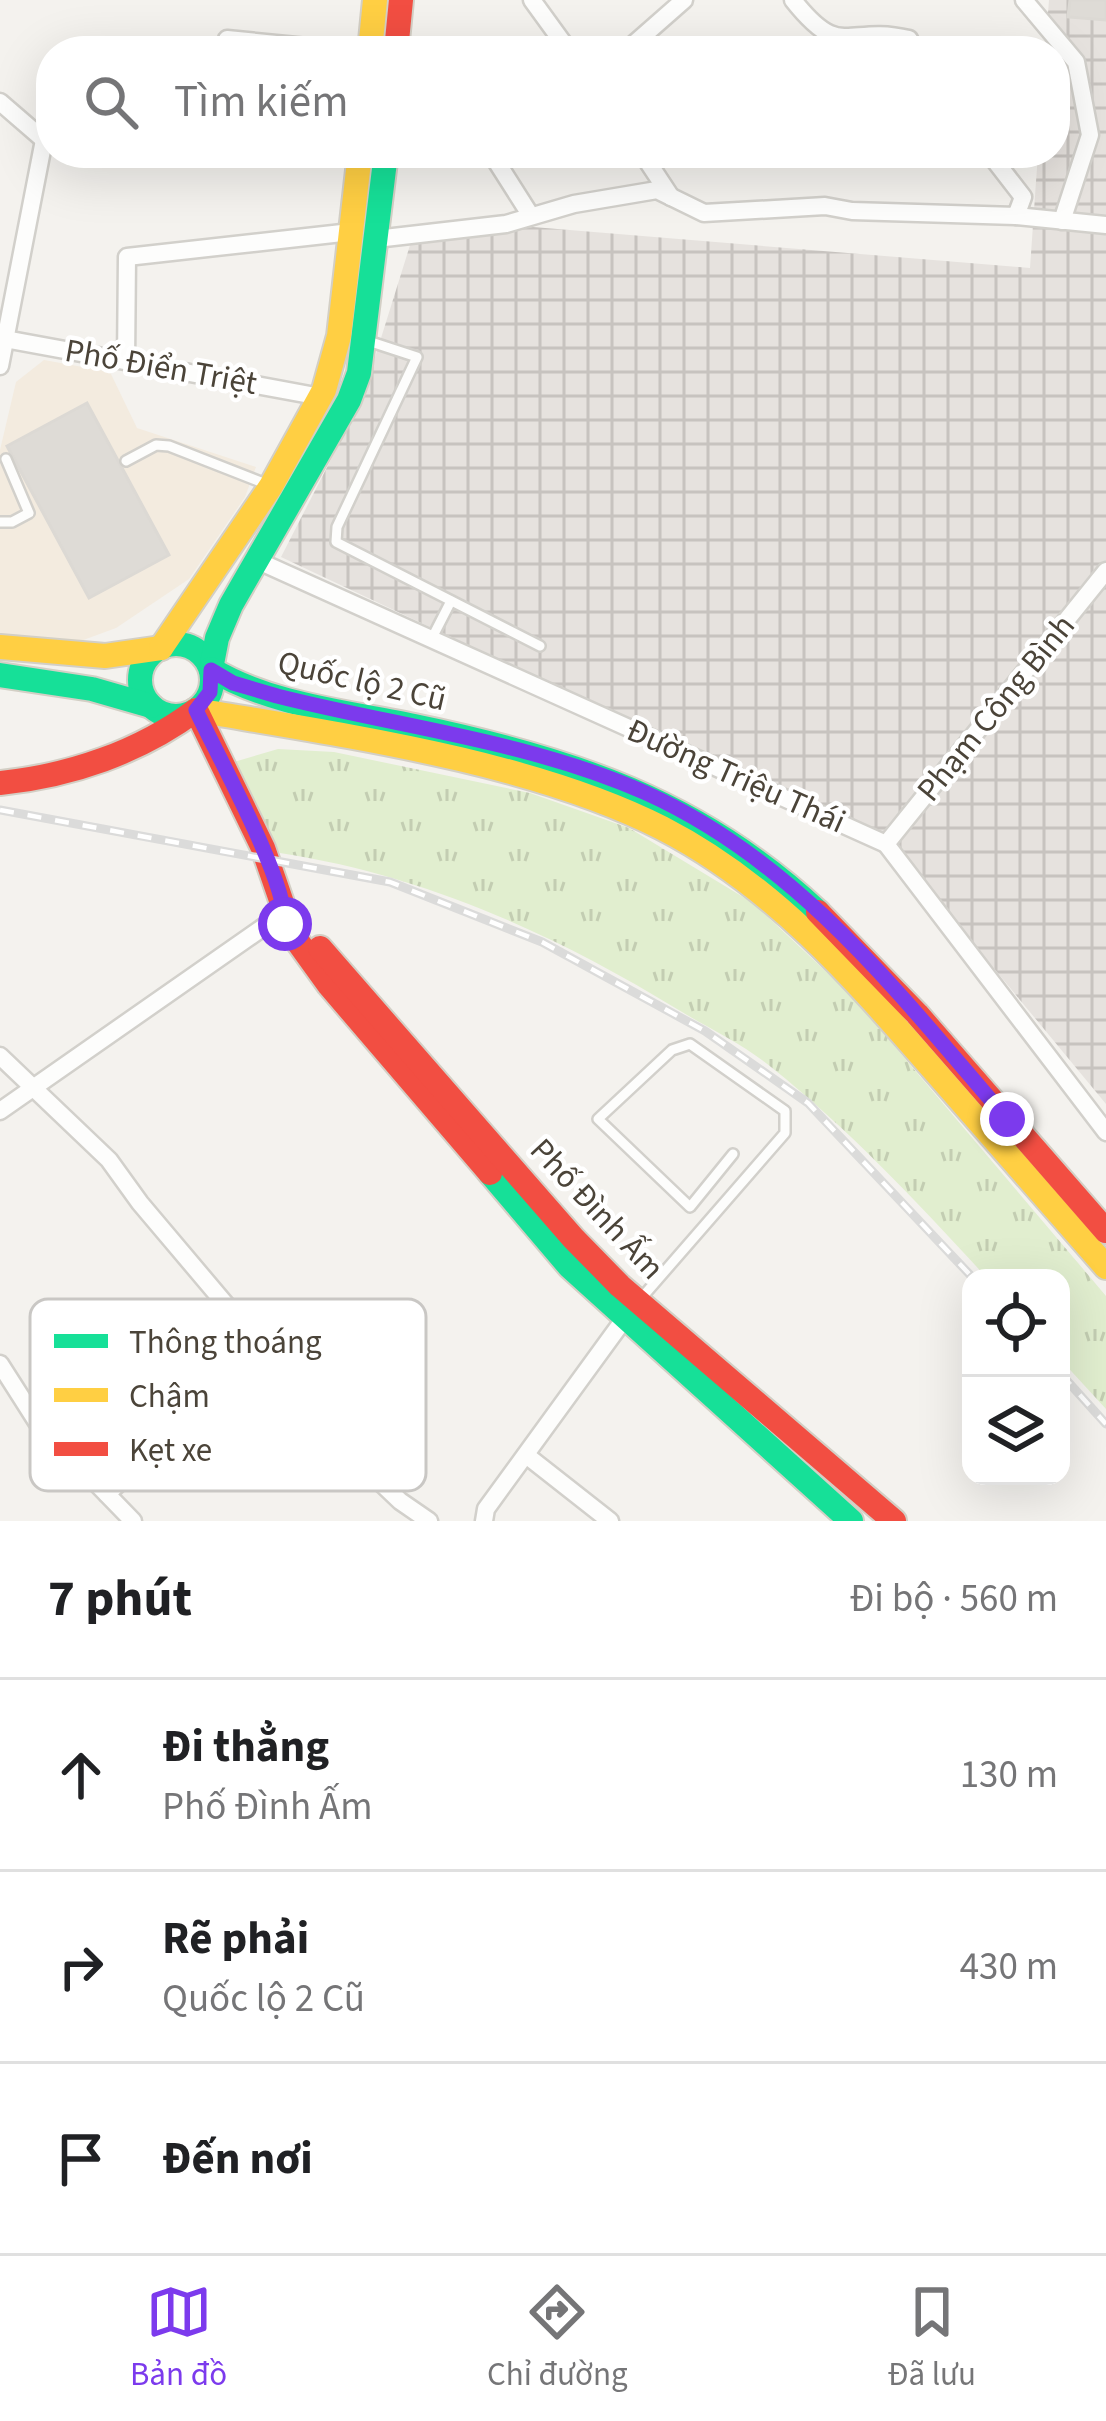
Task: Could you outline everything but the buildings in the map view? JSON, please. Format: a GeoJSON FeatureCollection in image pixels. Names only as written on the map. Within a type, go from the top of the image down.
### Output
{"type":"FeatureCollection","features":[{"type":"Feature","properties":{"kind":"main road"},"geometry":{"type":"LineString","coordinates":[[371,36],[375,0]]}},
{"type":"Feature","properties":{"kind":"main road"},"geometry":{"type":"LineString","coordinates":[[401,0],[402,36]]}},
{"type":"Feature","properties":{"kind":"main road"},"geometry":{"type":"LineString","coordinates":[[0,783],[43,779],[163,734],[196,710],[210,692],[223,622],[349,400],[365,340],[361,168]]}},
{"type":"Feature","properties":{"kind":"main road"},"geometry":{"type":"LineString","coordinates":[[152,706],[142,692],[147,659],[160,648],[271,486],[321,397],[382,168]]}},
{"type":"Feature","properties":{"kind":"main road"},"geometry":{"type":"LineString","coordinates":[[0,647],[105,656],[172,644],[191,647],[211,670]]}},
{"type":"Feature","properties":{"kind":"main road","name":"Quốc lộ 2 Cũ"},"geometry":{"type":"LineString","coordinates":[[211,670],[233,683],[290,699],[563,764],[646,794],[736,843],[797,890],[856,945],[1106,1232]]}},
{"type":"Feature","properties":{"kind":"main road"},"geometry":{"type":"LineString","coordinates":[[0,675],[92,689],[173,716],[196,710]]}},
{"type":"Feature","properties":{"kind":"main road"},"geometry":{"type":"LineString","coordinates":[[114,753],[152,706]]}},
{"type":"Feature","properties":{"kind":"main road","name":"Quốc lộ 2 Cũ"},"geometry":{"type":"LineString","coordinates":[[196,710],[438,756],[556,786],[638,816],[728,867],[797,920],[835,957],[1106,1267]]}},
{"type":"Feature","properties":{"kind":"main road","name":"Phố Đình Ấm"},"geometry":{"type":"LineString","coordinates":[[196,710],[266,859],[285,924],[329,986],[569,1266],[631,1310],[894,1521]]}},
{"type":"Feature","properties":{"kind":"main road","name":"Phố Đình Ấm"},"geometry":{"type":"LineString","coordinates":[[631,1310],[851,1521]]}},
{"type":"Feature","properties":{"kind":"street"},"geometry":{"type":"LineString","coordinates":[[532,0],[558,36]]}},
{"type":"Feature","properties":{"kind":"street"},"geometry":{"type":"LineString","coordinates":[[643,36],[684,0]]}},
{"type":"Feature","properties":{"kind":"street"},"geometry":{"type":"LineString","coordinates":[[793,0],[816,29],[832,36]]}},
{"type":"Feature","properties":{"kind":"street"},"geometry":{"type":"LineString","coordinates":[[1024,0],[1054,36]]}},
{"type":"Feature","properties":{"kind":"street"},"geometry":{"type":"LineString","coordinates":[[1062,221],[1090,135],[1076,62],[1070,55]]}},
{"type":"Feature","properties":{"kind":"street"},"geometry":{"type":"LineString","coordinates":[[0,103],[36,131]]}},
{"type":"Feature","properties":{"kind":"street"},"geometry":{"type":"LineString","coordinates":[[0,366],[42,168]]}},
{"type":"Feature","properties":{"kind":"street"},"geometry":{"type":"LineString","coordinates":[[500,168],[531,217]]}},
{"type":"Feature","properties":{"kind":"street"},"geometry":{"type":"LineString","coordinates":[[652,168],[672,197]]}},
{"type":"Feature","properties":{"kind":"street"},"geometry":{"type":"LineString","coordinates":[[1001,168],[1023,197],[1016,216]]}},
{"type":"Feature","properties":{"kind":"street"},"geometry":{"type":"LineString","coordinates":[[126,361],[127,257],[506,224],[574,204],[657,190],[704,213],[825,206],[1106,225]]}},
{"type":"Feature","properties":{"kind":"street","name":"Phố Điển Triệt"},"geometry":{"type":"LineString","coordinates":[[3,339],[321,397]]}},
{"type":"Feature","properties":{"kind":"street","name":"Đường Triệu Thái"},"geometry":{"type":"LineString","coordinates":[[256,560],[886,844],[1106,1132]]}},
{"type":"Feature","properties":{"kind":"street","name":"Phạm Công Bình"},"geometry":{"type":"LineString","coordinates":[[886,844],[1106,572]]}},
{"type":"Feature","properties":{"kind":"street"},"geometry":{"type":"LineString","coordinates":[[0,1111],[285,912]]}},
{"type":"Feature","properties":{"kind":"street"},"geometry":{"type":"LineString","coordinates":[[0,1056],[109,1160],[221,1299]]}},
{"type":"Feature","properties":{"kind":"street"},"geometry":{"type":"LineString","coordinates":[[484,1521],[486,1509],[631,1310]]}},
{"type":"Feature","properties":{"kind":"street"},"geometry":{"type":"LineString","coordinates":[[0,1364],[5,1390],[30,1415]]}},
{"type":"Feature","properties":{"kind":"street"},"geometry":{"type":"LineString","coordinates":[[526,1455],[610,1521]]}},
{"type":"Feature","properties":{"kind":"street"},"geometry":{"type":"LineString","coordinates":[[104,1491],[133,1521]]}},
{"type":"Feature","properties":{"kind":"street"},"geometry":{"type":"LineString","coordinates":[[107,1494],[110,1491]]}},
{"type":"Feature","properties":{"kind":"street"},"geometry":{"type":"LineString","coordinates":[[390,1491],[429,1521]]}},
{"type":"Feature","properties":{"kind":"lane"},"geometry":{"type":"LineString","coordinates":[[365,340],[417,357],[335,538],[340,545],[540,646]]}},
{"type":"Feature","properties":{"kind":"lane"},"geometry":{"type":"LineString","coordinates":[[126,461],[156,445],[169,446],[271,486]]}},
{"type":"Feature","properties":{"kind":"lane"},"geometry":{"type":"LineString","coordinates":[[0,522],[29,513],[7,459]]}},
{"type":"Feature","properties":{"kind":"lane"},"geometry":{"type":"LineString","coordinates":[[432,638],[451,602]]}},
{"type":"Feature","properties":{"kind":"lane"},"geometry":{"type":"LineString","coordinates":[[631,1310],[785,1133],[784,1111],[690,1044],[672,1050],[598,1119],[690,1208],[733,1154]]}},
{"type":"Feature","properties":{"kind":"shaded area"},"geometry":{"type":"Polygon","coordinates":[[[1049,0],[1106,0],[1106,1104],[891,844],[281,557],[362,399],[411,242],[533,227],[1030,268],[1037,168],[1070,168],[1070,36],[1046,36],[1049,0]]]}},
{"type":"Feature","properties":{"kind":"shaded area"},"geometry":{"type":"Polygon","coordinates":[[[44,360],[110,372],[137,428],[256,467],[245,497],[189,579],[116,628],[78,642],[0,636],[0,450],[16,382],[44,360]]]}},
{"type":"Feature","properties":{"kind":"green space"},"geometry":{"type":"Polygon","coordinates":[[[278,749],[334,752],[530,793],[629,828],[753,903],[852,996],[1106,1296],[1106,1409],[1070,1370],[1070,1269],[979,1269],[856,1142],[771,1067],[583,956],[436,892],[280,853],[234,762],[278,749]]]}},
{"type":"Feature","properties":{"kind":"railway"},"geometry":{"type":"LineString","coordinates":[[0,810],[390,882],[542,942],[705,1031],[808,1103],[965,1269]]}},
{"type":"Feature","properties":{"kind":"railway"},"geometry":{"type":"LineString","coordinates":[[1064,1377],[1106,1424]]}},
{"type":"Feature","properties":{"kind":"traffic: fast"},"geometry":{"type":"LineString","coordinates":[[211,669],[231,605],[349,400],[359,373],[384,168]]}},
{"type":"Feature","properties":{"kind":"traffic: fast"},"geometry":{"type":"LineString","coordinates":[[176,644],[202,654],[212,680],[202,706],[176,716],[150,706],[140,680],[150,654],[176,644]]}},
{"type":"Feature","properties":{"kind":"traffic: fast"},"geometry":{"type":"LineString","coordinates":[[211,669],[283,699],[526,753],[630,789],[727,841],[818,912]]}},
{"type":"Feature","properties":{"kind":"traffic: fast"},"geometry":{"type":"LineString","coordinates":[[0,675],[92,689],[151,706]]}},
{"type":"Feature","properties":{"kind":"traffic: fast"},"geometry":{"type":"LineString","coordinates":[[490,1173],[569,1266],[851,1521]]}},
{"type":"Feature","properties":{"kind":"traffic: slow"},"geometry":{"type":"LineString","coordinates":[[371,36],[375,0]]}},
{"type":"Feature","properties":{"kind":"traffic: slow"},"geometry":{"type":"LineString","coordinates":[[161,648],[271,486],[324,390],[339,336],[358,168]]}},
{"type":"Feature","properties":{"kind":"traffic: slow"},"geometry":{"type":"LineString","coordinates":[[0,647],[105,656],[161,648]]}},
{"type":"Feature","properties":{"kind":"traffic: slow"},"geometry":{"type":"LineString","coordinates":[[196,710],[495,768],[610,805],[702,851],[775,905],[841,967],[1106,1267]]}},
{"type":"Feature","properties":{"kind":"traffic: jam"},"geometry":{"type":"LineString","coordinates":[[397,36],[401,0]]}},
{"type":"Feature","properties":{"kind":"traffic: jam"},"geometry":{"type":"LineString","coordinates":[[0,783],[103,760],[152,738],[196,710],[263,848],[285,924],[329,985],[490,1173]]}},
{"type":"Feature","properties":{"kind":"traffic: jam"},"geometry":{"type":"LineString","coordinates":[[818,912],[917,1014],[1106,1231]]}},
{"type":"Feature","properties":{"kind":"traffic: jam"},"geometry":{"type":"LineString","coordinates":[[320,948],[620,1286],[894,1521]]}},
{"type":"Feature","properties":{"kind":"route"},"geometry":{"type":"LineString","coordinates":[[285,924],[266,859],[196,710],[210,692],[211,670],[233,683],[277,696],[563,764],[646,794],[704,824],[736,843],[824,913],[1007,1119]]}}]}
